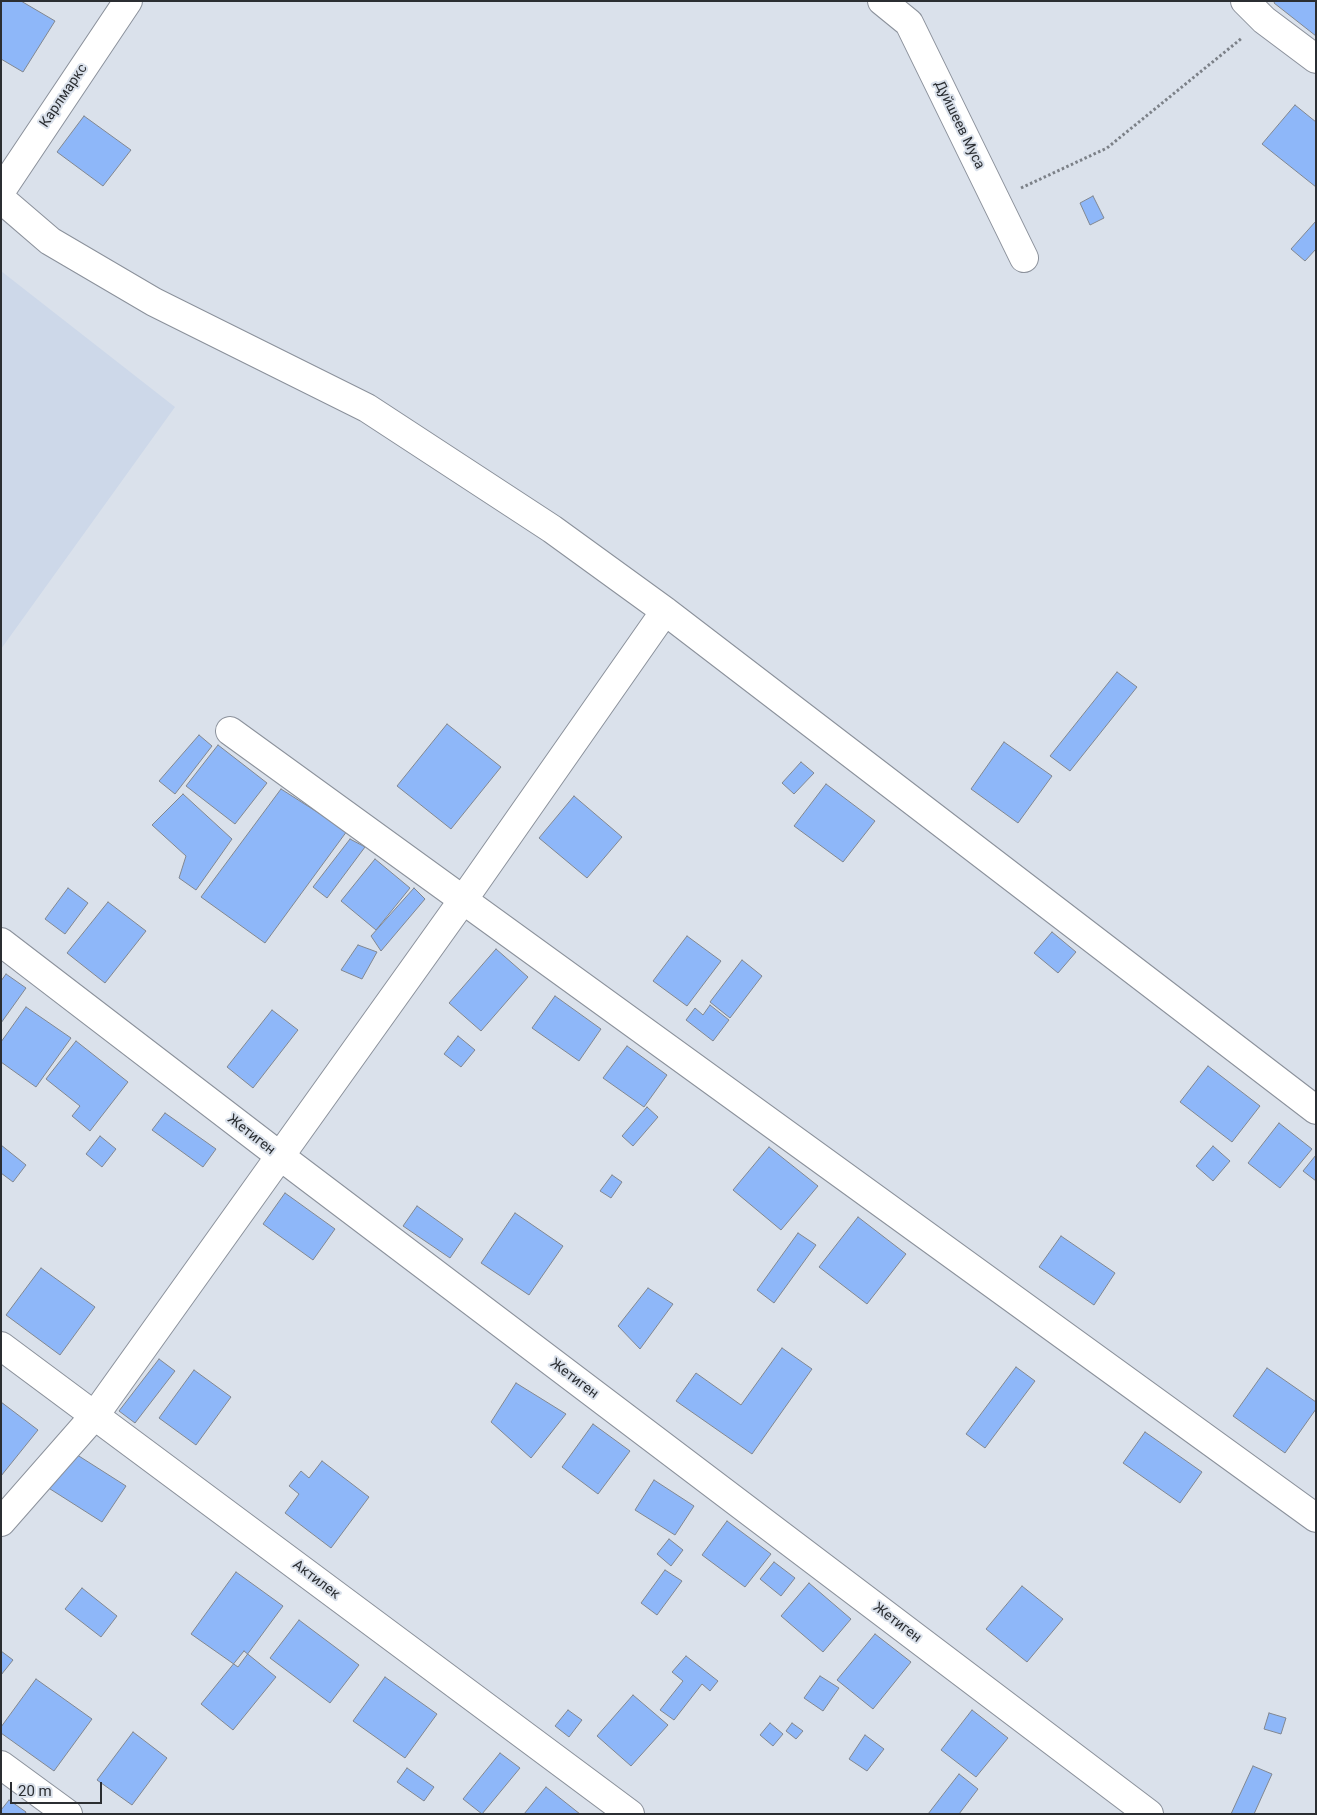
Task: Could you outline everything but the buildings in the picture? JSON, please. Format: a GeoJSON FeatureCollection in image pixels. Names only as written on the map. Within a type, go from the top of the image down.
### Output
{"type":"FeatureCollection","features":[{"type":"Feature","properties":{"kind":"street","name":"Карлмаркс"},"geometry":{"type":"LineString","coordinates":[[1,191],[128,1]]}},
{"type":"Feature","properties":{"kind":"street","name":"Дуйшеев Муса"},"geometry":{"type":"LineString","coordinates":[[882,1],[909,22],[1024,258]]}},
{"type":"Feature","properties":{"kind":"street"},"geometry":{"type":"LineString","coordinates":[[1244,1],[1264,20],[1316,59]]}},
{"type":"Feature","properties":{"kind":"street"},"geometry":{"type":"LineString","coordinates":[[1,199],[50,241],[154,302],[367,408],[552,529],[665,611],[1316,1110]]}},
{"type":"Feature","properties":{"kind":"street"},"geometry":{"type":"LineString","coordinates":[[1,1522],[95,1415],[463,900],[665,611]]}},
{"type":"Feature","properties":{"kind":"street"},"geometry":{"type":"LineString","coordinates":[[230,731],[1316,1518]]}},
{"type":"Feature","properties":{"kind":"street","name":"Жетиген"},"geometry":{"type":"LineString","coordinates":[[1,942],[280,1156],[1149,1814]]}},
{"type":"Feature","properties":{"kind":"street","name":"Актилек"},"geometry":{"type":"LineString","coordinates":[[1,1346],[630,1814]]}},
{"type":"Feature","properties":{"kind":"street"},"geometry":{"type":"LineString","coordinates":[[1,1765],[68,1814]]}},
{"type":"Feature","properties":{"kind":"path"},"geometry":{"type":"LineString","coordinates":[[996,200],[1107,148],[1264,20]]}},
{"type":"Feature","properties":{"kind":"shaded area"},"geometry":{"type":"Polygon","coordinates":[[[1,271],[175,407],[1,649],[1,271]]]}}]}
